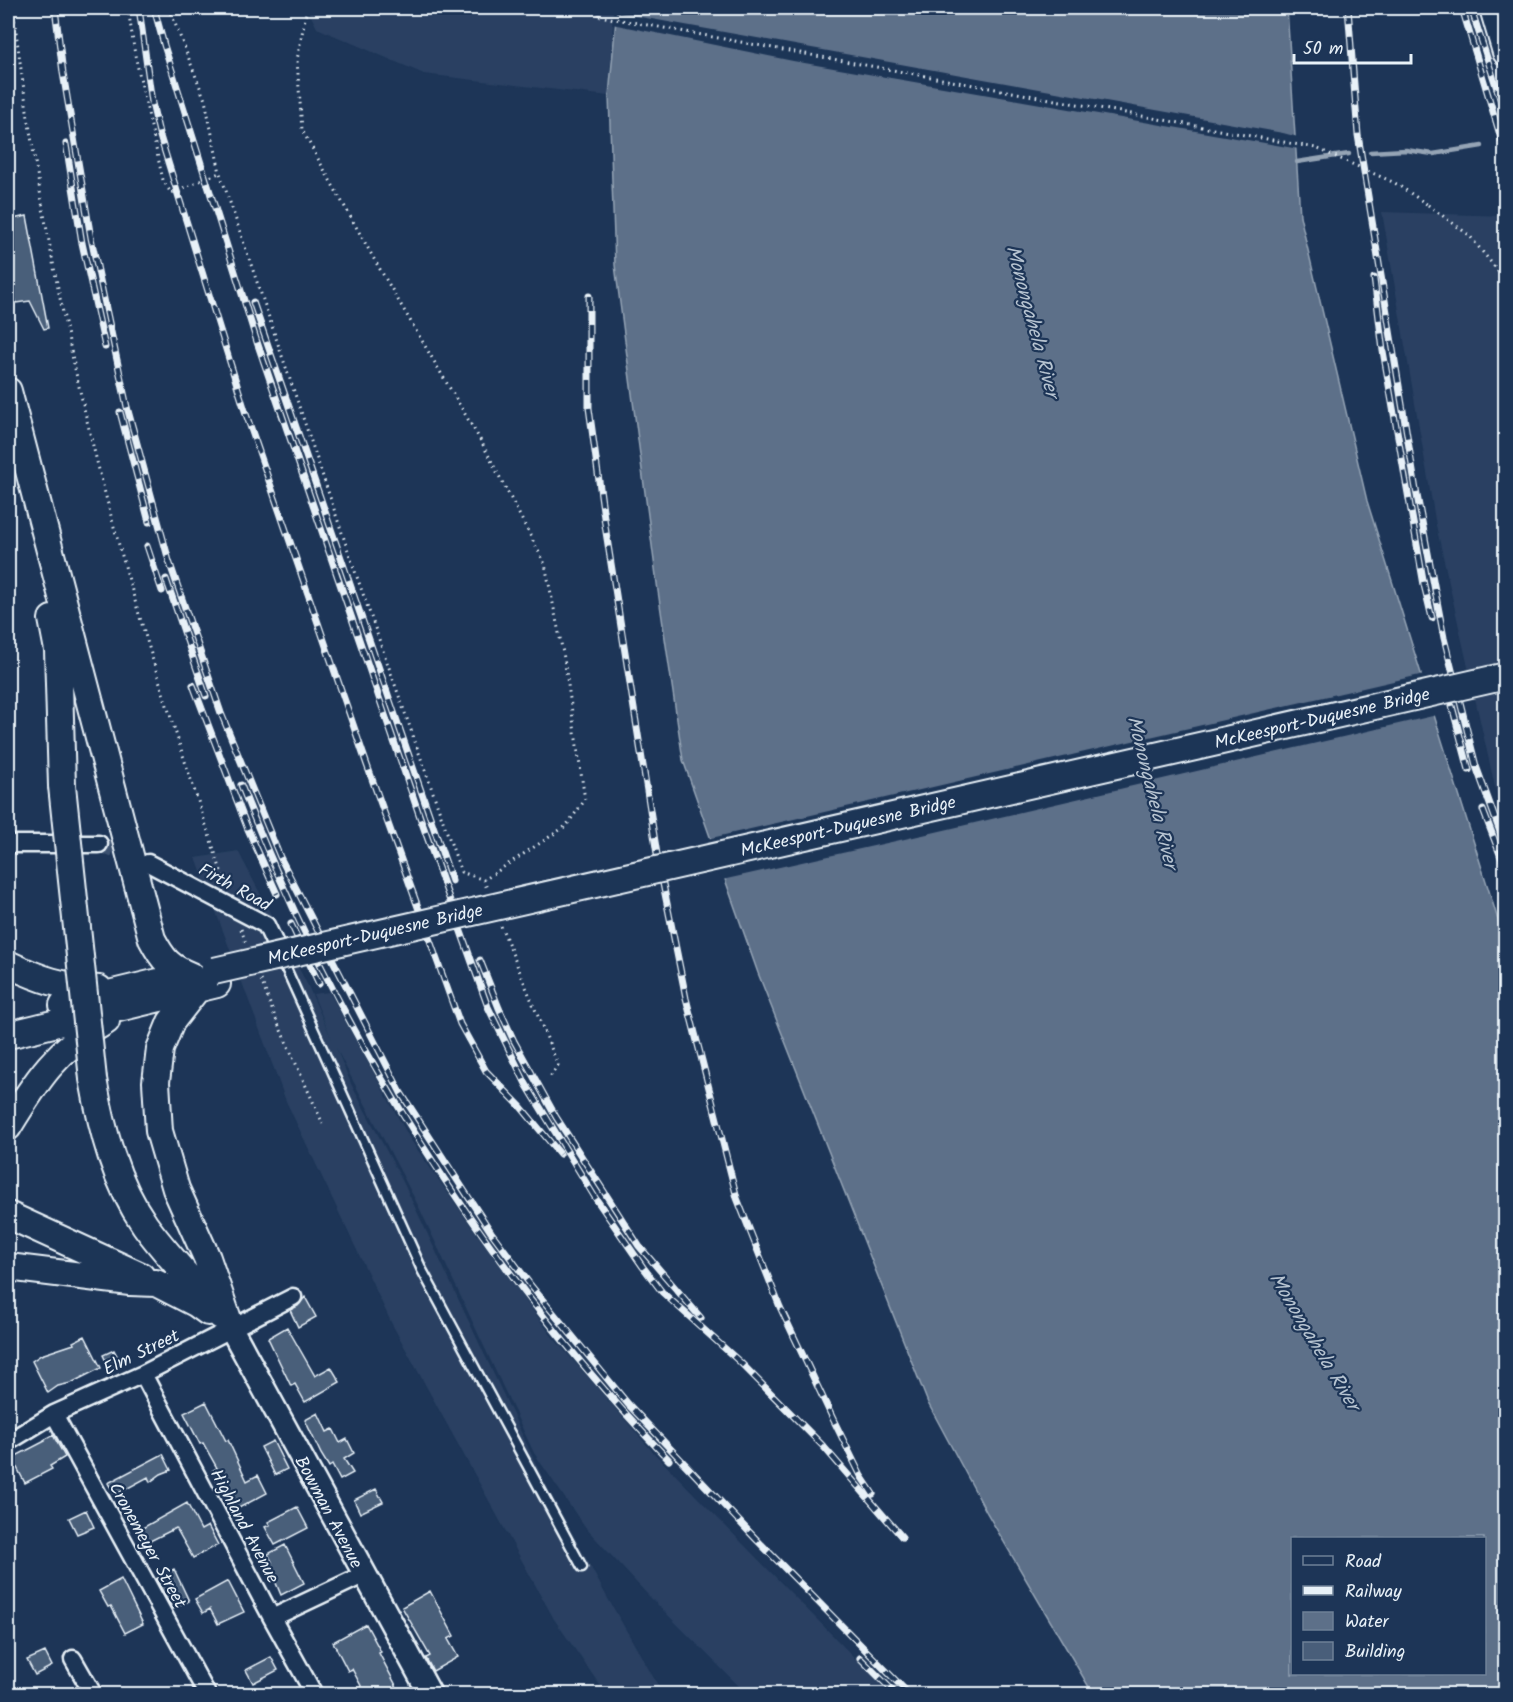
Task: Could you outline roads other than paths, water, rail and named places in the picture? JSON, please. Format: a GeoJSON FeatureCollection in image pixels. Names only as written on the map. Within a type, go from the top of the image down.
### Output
{"type":"FeatureCollection","features":[{"type":"Feature","properties":{"kind":"main road"},"geometry":{"type":"LineString","coordinates":[[1493,8],[1506,52]]}},
{"type":"Feature","properties":{"kind":"main road"},"geometry":{"type":"LineString","coordinates":[[1504,8],[1506,12]]}},
{"type":"Feature","properties":{"kind":"main road"},"geometry":{"type":"LineString","coordinates":[[11,402],[58,650],[62,786],[93,1079],[102,1129],[118,1174],[144,1224],[231,1328]]}},
{"type":"Feature","properties":{"kind":"main road"},"geometry":{"type":"LineString","coordinates":[[11,402],[152,939],[162,958],[176,970],[205,980]]}},
{"type":"Feature","properties":{"kind":"main road","name":"McKeesport-Duquesne Bridge"},"geometry":{"type":"LineString","coordinates":[[205,980],[1506,676]]}},
{"type":"Feature","properties":{"kind":"main road","name":"McKeesport-Duquesne Bridge"},"geometry":{"type":"LineString","coordinates":[[205,980],[1506,690]]}},
{"type":"Feature","properties":{"kind":"main road"},"geometry":{"type":"LineString","coordinates":[[8,964],[42,980],[126,998]]}},
{"type":"Feature","properties":{"kind":"main road"},"geometry":{"type":"LineString","coordinates":[[205,980],[171,1022],[160,1049],[156,1082],[159,1131],[176,1189],[207,1258],[231,1328]]}},
{"type":"Feature","properties":{"kind":"main road"},"geometry":{"type":"LineString","coordinates":[[8,1018],[126,998],[205,980]]}},
{"type":"Feature","properties":{"kind":"main road"},"geometry":{"type":"LineString","coordinates":[[8,1035],[126,998]]}},
{"type":"Feature","properties":{"kind":"main road"},"geometry":{"type":"LineString","coordinates":[[8,1127],[40,1076],[72,1042],[126,998]]}},
{"type":"Feature","properties":{"kind":"main road"},"geometry":{"type":"LineString","coordinates":[[8,1215],[156,1283],[196,1304],[231,1328]]}},
{"type":"Feature","properties":{"kind":"main road"},"geometry":{"type":"LineString","coordinates":[[8,1267],[130,1282],[156,1283]]}},
{"type":"Feature","properties":{"kind":"main road","name":"Bowman Avenue"},"geometry":{"type":"LineString","coordinates":[[231,1328],[430,1695]]}},
{"type":"Feature","properties":{"kind":"street"},"geometry":{"type":"LineString","coordinates":[[8,844],[99,844]]}},
{"type":"Feature","properties":{"kind":"street","name":"Firth Road"},"geometry":{"type":"LineString","coordinates":[[148,863],[266,925],[284,964]]}},
{"type":"Feature","properties":{"kind":"street","name":"Elm Street"},"geometry":{"type":"LineString","coordinates":[[8,1442],[54,1414],[143,1374],[293,1297]]}},
{"type":"Feature","properties":{"kind":"street","name":"Highland Avenue"},"geometry":{"type":"LineString","coordinates":[[143,1374],[314,1695]]}},
{"type":"Feature","properties":{"kind":"street","name":"Cronemeyer Street"},"geometry":{"type":"LineString","coordinates":[[54,1414],[207,1695]]}},
{"type":"Feature","properties":{"kind":"street"},"geometry":{"type":"LineString","coordinates":[[272,1618],[363,1575]]}},
{"type":"Feature","properties":{"kind":"street"},"geometry":{"type":"LineString","coordinates":[[73,1659],[93,1695]]}},
{"type":"Feature","properties":{"kind":"lane"},"geometry":{"type":"LineString","coordinates":[[284,964],[422,1270],[582,1568]]}},
{"type":"Feature","properties":{"kind":"water","name":"Monongahela River"},"geometry":{"type":"Polygon","coordinates":[[[617,8],[1287,8],[1300,216],[1367,501],[1505,942],[1505,1694],[1093,1694],[987,1513],[928,1403],[758,973],[683,760],[615,265],[609,96],[617,8]]]}},
{"type":"Feature","properties":{"kind":"waterway"},"geometry":{"type":"LineString","coordinates":[[1370,152],[1406,150],[1433,154],[1482,146]]}},
{"type":"Feature","properties":{"kind":"waterway"},"geometry":{"type":"LineString","coordinates":[[1297,162],[1349,154]]}},
{"type":"Feature","properties":{"kind":"tunnel"},"geometry":{"type":"LineString","coordinates":[[99,844],[135,858]]}},
{"type":"Feature","properties":{"kind":"railway"},"geometry":{"type":"LineString","coordinates":[[55,8],[63,73],[91,238],[127,407],[169,561],[221,713],[280,857],[401,1093],[491,1232],[532,1287],[628,1404],[755,1538],[909,1694]]}},
{"type":"Feature","properties":{"kind":"railway"},"geometry":{"type":"LineString","coordinates":[[139,8],[152,103],[159,133],[246,414],[367,765],[460,1024],[486,1071],[521,1107],[560,1154]]}},
{"type":"Feature","properties":{"kind":"railway"},"geometry":{"type":"LineString","coordinates":[[154,8],[257,342],[421,820],[488,1007],[526,1084],[596,1199],[662,1292],[741,1363],[823,1446],[902,1537]]}},
{"type":"Feature","properties":{"kind":"railway"},"geometry":{"type":"LineString","coordinates":[[1348,8],[1358,135],[1416,490],[1444,638],[1476,766],[1506,848]]}},
{"type":"Feature","properties":{"kind":"railway"},"geometry":{"type":"LineString","coordinates":[[1462,8],[1506,155]]}},
{"type":"Feature","properties":{"kind":"railway"},"geometry":{"type":"LineString","coordinates":[[1471,8],[1506,117]]}},
{"type":"Feature","properties":{"kind":"railway"},"geometry":{"type":"LineString","coordinates":[[66,144],[82,243],[105,347]]}},
{"type":"Feature","properties":{"kind":"railway"},"geometry":{"type":"LineString","coordinates":[[1374,278],[1383,351],[1424,585],[1432,618]]}},
{"type":"Feature","properties":{"kind":"railway"},"geometry":{"type":"LineString","coordinates":[[589,296],[589,408],[606,532],[657,854],[686,998],[737,1198],[780,1307],[861,1476],[873,1494]]}},
{"type":"Feature","properties":{"kind":"railway"},"geometry":{"type":"LineString","coordinates":[[253,302],[452,881]]}},
{"type":"Feature","properties":{"kind":"railway"},"geometry":{"type":"LineString","coordinates":[[120,412],[149,522]]}},
{"type":"Feature","properties":{"kind":"railway"},"geometry":{"type":"LineString","coordinates":[[147,546],[162,591]]}},
{"type":"Feature","properties":{"kind":"railway"},"geometry":{"type":"LineString","coordinates":[[166,579],[206,696]]}},
{"type":"Feature","properties":{"kind":"railway"},"geometry":{"type":"LineString","coordinates":[[193,685],[247,827],[277,894]]}},
{"type":"Feature","properties":{"kind":"railway"},"geometry":{"type":"LineString","coordinates":[[1452,706],[1469,770]]}},
{"type":"Feature","properties":{"kind":"railway"},"geometry":{"type":"LineString","coordinates":[[241,785],[279,878],[322,968],[421,1144],[477,1227],[537,1308],[601,1386],[669,1460]]}},
{"type":"Feature","properties":{"kind":"railway"},"geometry":{"type":"LineString","coordinates":[[1483,810],[1506,870]]}},
{"type":"Feature","properties":{"kind":"railway"},"geometry":{"type":"LineString","coordinates":[[291,924],[319,984]]}},
{"type":"Feature","properties":{"kind":"railway"},"geometry":{"type":"LineString","coordinates":[[480,960],[514,1041],[556,1117],[639,1246],[701,1318]]}},
{"type":"Feature","properties":{"kind":"railway"},"geometry":{"type":"LineString","coordinates":[[860,1658],[896,1694]]}}]}
